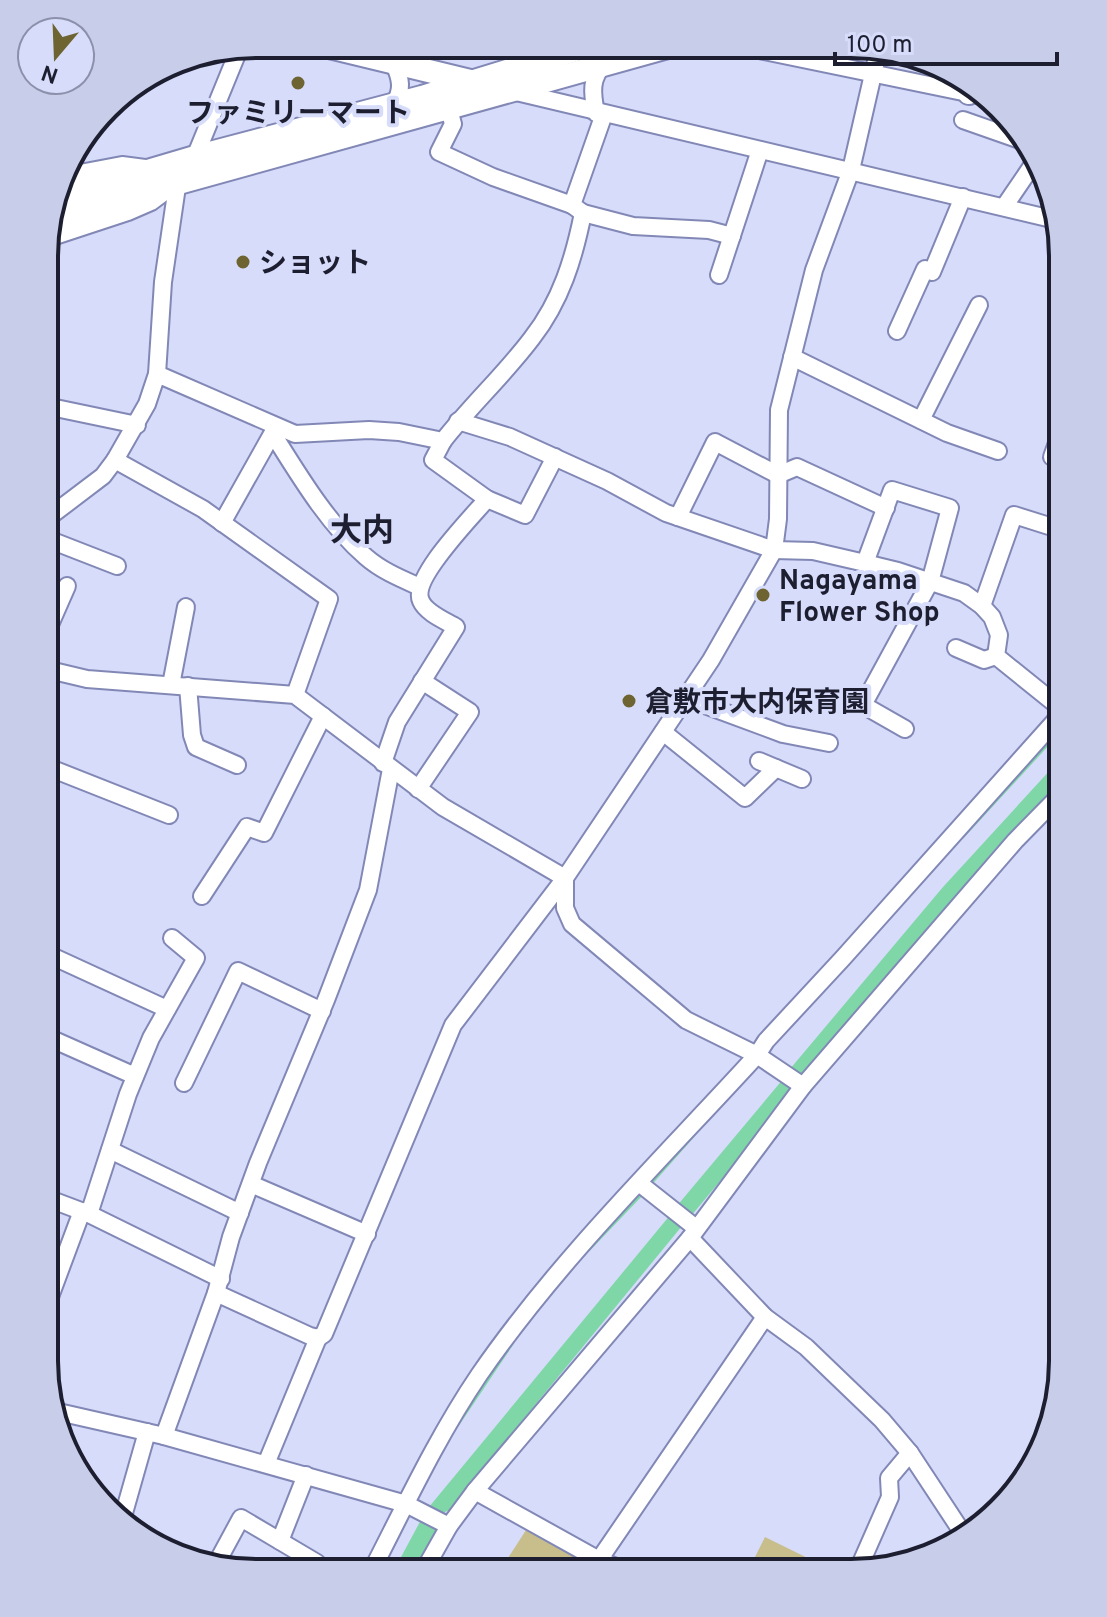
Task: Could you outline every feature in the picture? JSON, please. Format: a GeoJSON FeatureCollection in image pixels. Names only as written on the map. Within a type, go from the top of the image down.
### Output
{"type":"FeatureCollection","features":[{"type":"Feature","properties":{"kind":"street"},"geometry":{"type":"LineString","coordinates":[[373,58],[1044,217]]}},
{"type":"Feature","properties":{"kind":"street"},"geometry":{"type":"LineString","coordinates":[[63,213],[185,166],[471,81],[521,58]]}},
{"type":"Feature","properties":{"kind":"street"},"geometry":{"type":"LineString","coordinates":[[68,194],[151,169],[185,166],[449,109],[623,58]]}},
{"type":"Feature","properties":{"kind":"street"},"geometry":{"type":"LineString","coordinates":[[798,58],[955,87]]}},
{"type":"Feature","properties":{"kind":"street"},"geometry":{"type":"LineString","coordinates":[[58,510],[103,476],[137,425],[147,404],[157,374],[163,282],[185,166],[234,60]]}},
{"type":"Feature","properties":{"kind":"street"},"geometry":{"type":"LineString","coordinates":[[266,1464],[318,1338],[324,1334],[367,1234],[453,1025],[565,878],[711,660],[774,550],[778,519],[779,410],[814,270],[851,170],[877,60]]}},
{"type":"Feature","properties":{"kind":"street"},"geometry":{"type":"LineString","coordinates":[[555,457],[525,515],[487,499],[433,460],[458,421],[534,337],[562,289],[575,254],[578,209],[600,113],[592,94],[594,79],[607,62]]}},
{"type":"Feature","properties":{"kind":"street"},"geometry":{"type":"LineString","coordinates":[[394,64],[401,85],[400,95],[394,104]]}},
{"type":"Feature","properties":{"kind":"street"},"geometry":{"type":"LineString","coordinates":[[449,109],[453,124],[439,152],[493,177],[633,226],[709,230],[732,236]]}},
{"type":"Feature","properties":{"kind":"street"},"geometry":{"type":"LineString","coordinates":[[963,120],[1008,136]]}},
{"type":"Feature","properties":{"kind":"street"},"geometry":{"type":"LineString","coordinates":[[719,275],[760,150]]}},
{"type":"Feature","properties":{"kind":"street"},"geometry":{"type":"LineString","coordinates":[[76,175],[122,165],[151,169]]}},
{"type":"Feature","properties":{"kind":"street"},"geometry":{"type":"LineString","coordinates":[[60,235],[151,202],[185,166]]}},
{"type":"Feature","properties":{"kind":"street"},"geometry":{"type":"LineString","coordinates":[[1004,207],[1029,170]]}},
{"type":"Feature","properties":{"kind":"street"},"geometry":{"type":"LineString","coordinates":[[897,331],[925,269],[932,272],[963,197]]}},
{"type":"Feature","properties":{"kind":"street"},"geometry":{"type":"LineString","coordinates":[[921,420],[979,305]]}},
{"type":"Feature","properties":{"kind":"street"},"geometry":{"type":"LineString","coordinates":[[792,357],[947,433],[998,451]]}},
{"type":"Feature","properties":{"kind":"street"},"geometry":{"type":"LineString","coordinates":[[157,374],[275,430],[295,434],[369,430],[399,432],[443,441]]}},
{"type":"Feature","properties":{"kind":"street"},"geometry":{"type":"LineString","coordinates":[[58,409],[137,425]]}},
{"type":"Feature","properties":{"kind":"street"},"geometry":{"type":"LineString","coordinates":[[458,421],[510,437],[678,517],[774,550],[813,551],[964,593],[992,617],[999,635],[996,656]]}},
{"type":"Feature","properties":{"kind":"street"},"geometry":{"type":"LineString","coordinates":[[222,523],[275,430]]}},
{"type":"Feature","properties":{"kind":"street"},"geometry":{"type":"LineString","coordinates":[[275,430],[310,492],[359,550],[391,574],[420,587]]}},
{"type":"Feature","properties":{"kind":"street"},"geometry":{"type":"LineString","coordinates":[[678,517],[715,442],[778,475]]}},
{"type":"Feature","properties":{"kind":"street"},"geometry":{"type":"LineString","coordinates":[[115,460],[203,509],[329,599],[295,695]]}},
{"type":"Feature","properties":{"kind":"street"},"geometry":{"type":"LineString","coordinates":[[778,475],[797,467],[886,508]]}},
{"type":"Feature","properties":{"kind":"street"},"geometry":{"type":"LineString","coordinates":[[865,563],[892,490],[950,508],[930,582],[863,705],[905,729]]}},
{"type":"Feature","properties":{"kind":"street"},"geometry":{"type":"LineString","coordinates":[[164,1436],[218,1286],[240,1213],[368,890],[397,722],[456,627],[420,601],[420,587],[436,559],[487,499]]}},
{"type":"Feature","properties":{"kind":"street"},"geometry":{"type":"LineString","coordinates":[[982,606],[1014,515],[1049,526]]}},
{"type":"Feature","properties":{"kind":"street"},"geometry":{"type":"LineString","coordinates":[[58,543],[117,566]]}},
{"type":"Feature","properties":{"kind":"street"},"geometry":{"type":"LineString","coordinates":[[58,602],[67,586]]}},
{"type":"Feature","properties":{"kind":"street"},"geometry":{"type":"LineString","coordinates":[[186,607],[180,686],[192,735],[196,747],[237,765]]}},
{"type":"Feature","properties":{"kind":"street"},"geometry":{"type":"LineString","coordinates":[[956,648],[984,660],[996,656]]}},
{"type":"Feature","properties":{"kind":"street"},"geometry":{"type":"LineString","coordinates":[[996,656],[1049,700]]}},
{"type":"Feature","properties":{"kind":"street"},"geometry":{"type":"LineString","coordinates":[[58,672],[87,679],[295,695],[443,807],[565,878]]}},
{"type":"Feature","properties":{"kind":"street"},"geometry":{"type":"LineString","coordinates":[[418,789],[470,712],[422,681]]}},
{"type":"Feature","properties":{"kind":"street"},"geometry":{"type":"LineString","coordinates":[[686,698],[783,734],[829,743]]}},
{"type":"Feature","properties":{"kind":"street"},"geometry":{"type":"LineString","coordinates":[[202,896],[247,827],[264,833],[323,716]]}},
{"type":"Feature","properties":{"kind":"street"},"geometry":{"type":"LineString","coordinates":[[378,1559],[409,1505],[438,1441],[480,1375],[568,1259],[757,1055],[766,1041],[1049,727]]}},
{"type":"Feature","properties":{"kind":"street"},"geometry":{"type":"LineString","coordinates":[[663,732],[745,798],[776,768]]}},
{"type":"Feature","properties":{"kind":"street"},"geometry":{"type":"LineString","coordinates":[[759,761],[802,779]]}},
{"type":"Feature","properties":{"kind":"street"},"geometry":{"type":"LineString","coordinates":[[58,771],[169,815]]}},
{"type":"Feature","properties":{"kind":"street"},"geometry":{"type":"LineString","coordinates":[[429,1559],[446,1525],[691,1229],[725,1193],[803,1086],[1015,841],[1049,806]]}},
{"type":"Feature","properties":{"kind":"street"},"geometry":{"type":"LineString","coordinates":[[565,878],[565,908],[572,924],[686,1020],[757,1055],[803,1086]]}},
{"type":"Feature","properties":{"kind":"street"},"geometry":{"type":"LineString","coordinates":[[58,1279],[110,1150],[135,1076],[196,958],[172,938]]}},
{"type":"Feature","properties":{"kind":"street"},"geometry":{"type":"LineString","coordinates":[[58,959],[167,1009]]}},
{"type":"Feature","properties":{"kind":"street"},"geometry":{"type":"LineString","coordinates":[[184,1083],[238,971],[322,1011]]}},
{"type":"Feature","properties":{"kind":"street"},"geometry":{"type":"LineString","coordinates":[[58,1042],[135,1076]]}},
{"type":"Feature","properties":{"kind":"street"},"geometry":{"type":"LineString","coordinates":[[110,1150],[240,1213]]}},
{"type":"Feature","properties":{"kind":"street"},"geometry":{"type":"LineString","coordinates":[[639,1183],[691,1229],[765,1317],[806,1347],[882,1420],[910,1453],[959,1527]]}},
{"type":"Feature","properties":{"kind":"street"},"geometry":{"type":"LineString","coordinates":[[251,1184],[367,1234]]}},
{"type":"Feature","properties":{"kind":"street"},"geometry":{"type":"LineString","coordinates":[[58,1202],[85,1213],[318,1338]]}},
{"type":"Feature","properties":{"kind":"street"},"geometry":{"type":"LineString","coordinates":[[600,1559],[765,1317]]}},
{"type":"Feature","properties":{"kind":"street"},"geometry":{"type":"LineString","coordinates":[[66,1414],[164,1436],[409,1505],[446,1525]]}},
{"type":"Feature","properties":{"kind":"street"},"geometry":{"type":"LineString","coordinates":[[125,1509],[147,1432]]}},
{"type":"Feature","properties":{"kind":"street"},"geometry":{"type":"LineString","coordinates":[[863,1558],[890,1497],[889,1478],[910,1453]]}},
{"type":"Feature","properties":{"kind":"street"},"geometry":{"type":"LineString","coordinates":[[280,1541],[306,1475]]}},
{"type":"Feature","properties":{"kind":"street"},"geometry":{"type":"LineString","coordinates":[[475,1491],[597,1559]]}},
{"type":"Feature","properties":{"kind":"street"},"geometry":{"type":"LineString","coordinates":[[221,1555],[241,1518],[310,1559]]}},
{"type":"Feature","properties":{"kind":"shaded area"},"geometry":{"type":"Polygon","coordinates":[[[1049,771],[1049,795],[996,848],[806,1076],[800,1077],[790,1069],[943,887],[1049,771]]]}},
{"type":"Feature","properties":{"kind":"shaded area"},"geometry":{"type":"Polygon","coordinates":[[[784,1078],[795,1091],[691,1216],[676,1207],[784,1078]]]}},
{"type":"Feature","properties":{"kind":"shaded area"},"geometry":{"type":"Polygon","coordinates":[[[671,1214],[682,1226],[449,1510],[441,1514],[429,1507],[671,1214]]]}},
{"type":"Feature","properties":{"kind":"shaded area"},"geometry":{"type":"Polygon","coordinates":[[[422,1518],[437,1528],[420,1559],[400,1559],[422,1518]]]}},
{"type":"Feature","properties":{"kind":"shaded area"},"geometry":{"type":"Polygon","coordinates":[[[528,1527],[593,1559],[507,1559],[528,1527]]]}},
{"type":"Feature","properties":{"kind":"shaded area"},"geometry":{"type":"Polygon","coordinates":[[[765,1537],[810,1559],[754,1559],[765,1537]]]}},
{"type":"Feature","properties":{"kind":"waterway"},"geometry":{"type":"LineString","coordinates":[[962,837],[1049,742]]}},
{"type":"Feature","properties":{"kind":"waterway"},"geometry":{"type":"LineString","coordinates":[[649,1185],[712,1114]]}},
{"type":"Feature","properties":{"kind":"waterway"},"geometry":{"type":"LineString","coordinates":[[580,1258],[643,1192]]}},
{"type":"Feature","properties":{"kind":"waterway"},"geometry":{"type":"LineString","coordinates":[[457,1425],[512,1343]]}},
{"type":"Feature","properties":{"kind":"place","name":"ファミリーマート"},"geometry":{"type":"Point","coordinates":[298,83]}},
{"type":"Feature","properties":{"kind":"place","name":"ショット"},"geometry":{"type":"Point","coordinates":[243,262]}},
{"type":"Feature","properties":{"kind":"place","name":"Nagayama Flower Shop"},"geometry":{"type":"Point","coordinates":[763,595]}},
{"type":"Feature","properties":{"kind":"place","name":"倉敷市大内保育園"},"geometry":{"type":"Point","coordinates":[629,701]}},
{"type":"Feature","properties":{"kind":"district","name":"大内"},"geometry":{"type":"Point","coordinates":[362,530]}}]}
